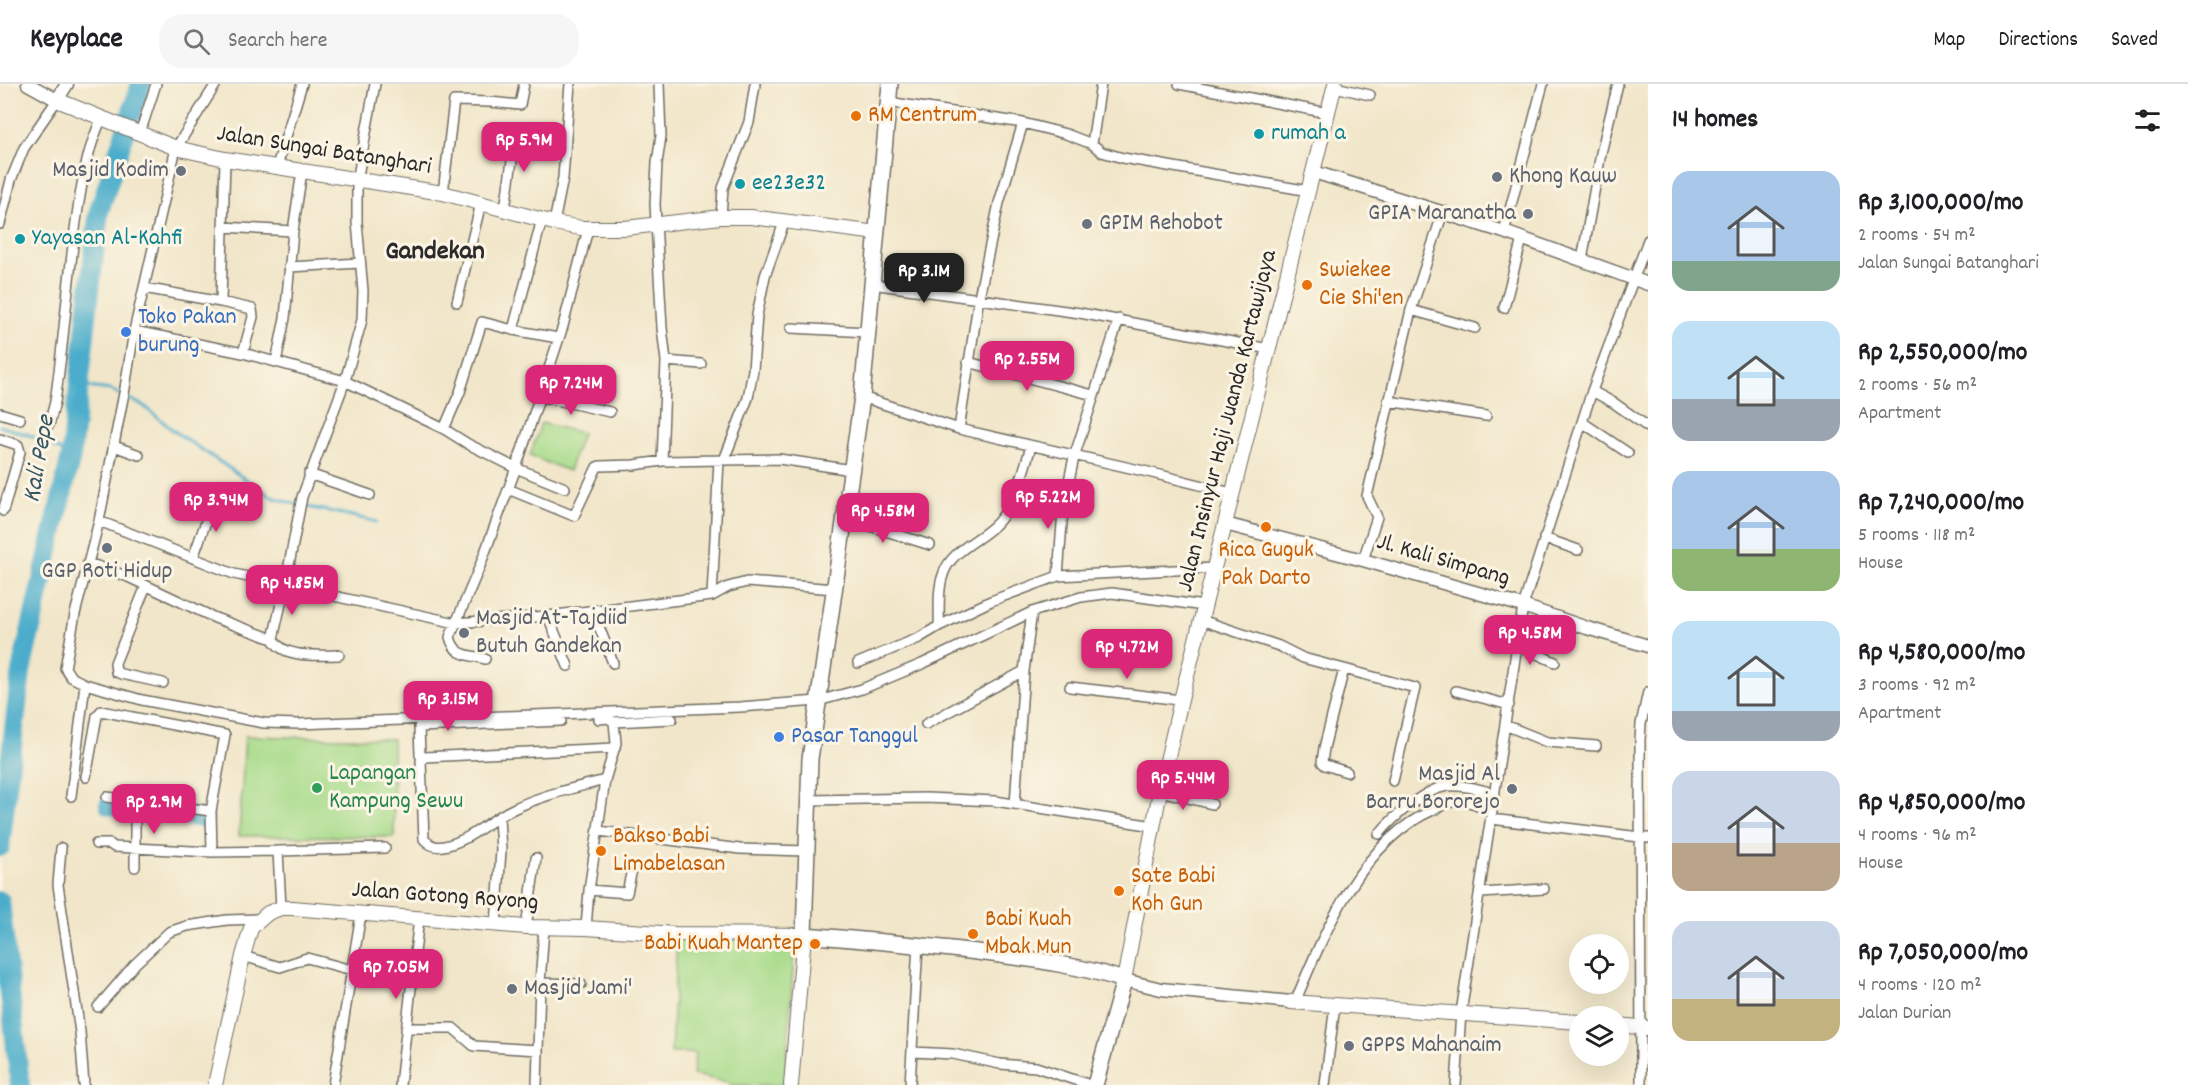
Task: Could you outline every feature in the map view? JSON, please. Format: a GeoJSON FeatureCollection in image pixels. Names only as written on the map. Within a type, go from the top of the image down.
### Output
{"type":"FeatureCollection","features":[{"type":"Feature","properties":{"kind":"main road"},"geometry":{"type":"LineString","coordinates":[[791,1085],[804,935],[810,759],[862,397],[890,84]]}},
{"type":"Feature","properties":{"kind":"main road","name":"Jalan Insinyur Haji Juanda Kartawijaya"},"geometry":{"type":"LineString","coordinates":[[1095,1085],[1124,980],[1160,791],[1181,700],[1335,85]]}},
{"type":"Feature","properties":{"kind":"main road","name":"Jalan Sungai Batanghari"},"geometry":{"type":"LineString","coordinates":[[57,100],[176,148],[225,159],[443,193],[548,221],[588,229],[721,217],[751,217],[877,233]]}},
{"type":"Feature","properties":{"kind":"main road"},"geometry":{"type":"LineString","coordinates":[[215,1085],[251,928],[259,919],[281,908]]}},
{"type":"Feature","properties":{"kind":"main road","name":"Jalan Gotong Royong"},"geometry":{"type":"LineString","coordinates":[[281,908],[544,928],[586,928],[676,934],[804,935]]}},
{"type":"Feature","properties":{"kind":"main road"},"geometry":{"type":"LineString","coordinates":[[804,935],[918,945],[1046,961],[1093,970],[1124,980]]}},
{"type":"Feature","properties":{"kind":"main road"},"geometry":{"type":"LineString","coordinates":[[1288,1002],[1569,1021]]}},
{"type":"Feature","properties":{"kind":"main road"},"geometry":{"type":"LineString","coordinates":[[1629,1026],[1644,1027]]}},
{"type":"Feature","properties":{"kind":"street"},"geometry":{"type":"LineString","coordinates":[[28,84],[57,100]]}},
{"type":"Feature","properties":{"kind":"street"},"geometry":{"type":"LineString","coordinates":[[0,224],[11,180],[24,148],[67,84]]}},
{"type":"Feature","properties":{"kind":"street"},"geometry":{"type":"LineString","coordinates":[[137,132],[156,84]]}},
{"type":"Feature","properties":{"kind":"street"},"geometry":{"type":"LineString","coordinates":[[216,84],[176,148],[134,331],[123,401],[99,521],[75,614],[65,668],[71,677],[85,684],[142,700],[264,723],[299,724],[740,707],[818,701],[862,688],[922,664],[1032,612],[1081,597],[1112,593],[1203,613],[1303,658],[1415,688],[1393,781]]}},
{"type":"Feature","properties":{"kind":"street"},"geometry":{"type":"LineString","coordinates":[[277,166],[302,84]]}},
{"type":"Feature","properties":{"kind":"street"},"geometry":{"type":"LineString","coordinates":[[339,655],[299,654],[276,646],[273,639],[302,497],[345,381],[362,320],[363,291],[357,181],[375,84]]}},
{"type":"Feature","properties":{"kind":"street"},"geometry":{"type":"LineString","coordinates":[[443,193],[454,101],[520,105],[524,84]]}},
{"type":"Feature","properties":{"kind":"street"},"geometry":{"type":"LineString","coordinates":[[513,330],[563,178],[570,84]]}},
{"type":"Feature","properties":{"kind":"street"},"geometry":{"type":"LineString","coordinates":[[659,84],[661,136],[656,176],[656,224],[666,362],[662,461]]}},
{"type":"Feature","properties":{"kind":"street"},"geometry":{"type":"LineString","coordinates":[[721,217],[723,188],[749,122],[755,84]]}},
{"type":"Feature","properties":{"kind":"street"},"geometry":{"type":"LineString","coordinates":[[1092,144],[1101,84]]}},
{"type":"Feature","properties":{"kind":"street"},"geometry":{"type":"LineString","coordinates":[[1179,84],[1328,113]]}},
{"type":"Feature","properties":{"kind":"street"},"geometry":{"type":"LineString","coordinates":[[1504,232],[1543,84]]}},
{"type":"Feature","properties":{"kind":"street"},"geometry":{"type":"LineString","coordinates":[[1582,260],[1600,153],[1618,84]]}},
{"type":"Feature","properties":{"kind":"street"},"geometry":{"type":"LineString","coordinates":[[1335,85],[1370,95]]}},
{"type":"Feature","properties":{"kind":"street"},"geometry":{"type":"LineString","coordinates":[[888,102],[1023,123],[1066,134],[1092,144],[1102,152],[1123,158],[1309,191]]}},
{"type":"Feature","properties":{"kind":"street"},"geometry":{"type":"LineString","coordinates":[[45,427],[52,419],[56,395],[69,270],[81,190],[91,147],[105,119]]}},
{"type":"Feature","properties":{"kind":"street"},"geometry":{"type":"LineString","coordinates":[[959,429],[979,297],[999,204],[1023,123]]}},
{"type":"Feature","properties":{"kind":"street"},"geometry":{"type":"LineString","coordinates":[[505,209],[516,133]]}},
{"type":"Feature","properties":{"kind":"street"},"geometry":{"type":"LineString","coordinates":[[221,302],[225,159]]}},
{"type":"Feature","properties":{"kind":"street"},"geometry":{"type":"LineString","coordinates":[[276,362],[285,318],[293,231],[302,171]]}},
{"type":"Feature","properties":{"kind":"street"},"geometry":{"type":"LineString","coordinates":[[1314,172],[1504,232],[1648,284]]}},
{"type":"Feature","properties":{"kind":"street"},"geometry":{"type":"LineString","coordinates":[[457,302],[481,203]]}},
{"type":"Feature","properties":{"kind":"street"},"geometry":{"type":"LineString","coordinates":[[1363,560],[1377,517],[1366,496],[1411,310],[1443,212]]}},
{"type":"Feature","properties":{"kind":"street"},"geometry":{"type":"LineString","coordinates":[[712,596],[721,460],[748,398],[753,370],[757,315],[765,276],[784,220]]}},
{"type":"Feature","properties":{"kind":"street"},"geometry":{"type":"LineString","coordinates":[[223,227],[293,231]]}},
{"type":"Feature","properties":{"kind":"street"},"geometry":{"type":"LineString","coordinates":[[485,659],[453,648],[450,638],[479,570],[516,468],[563,326],[588,229]]}},
{"type":"Feature","properties":{"kind":"street"},"geometry":{"type":"LineString","coordinates":[[1504,308],[1522,239]]}},
{"type":"Feature","properties":{"kind":"street"},"geometry":{"type":"LineString","coordinates":[[1456,1080],[1461,1013],[1523,606],[1592,391],[1648,240]]}},
{"type":"Feature","properties":{"kind":"street"},"geometry":{"type":"LineString","coordinates":[[289,267],[360,263]]}},
{"type":"Feature","properties":{"kind":"street"},"geometry":{"type":"LineString","coordinates":[[872,284],[979,297],[1119,319],[1269,349]]}},
{"type":"Feature","properties":{"kind":"street"},"geometry":{"type":"LineString","coordinates":[[144,288],[249,308],[253,311],[253,317],[243,353]]}},
{"type":"Feature","properties":{"kind":"street"},"geometry":{"type":"LineString","coordinates":[[1411,310],[1475,328]]}},
{"type":"Feature","properties":{"kind":"street"},"geometry":{"type":"LineString","coordinates":[[1058,576],[1064,510],[1074,456],[1119,319]]}},
{"type":"Feature","properties":{"kind":"street"},"geometry":{"type":"LineString","coordinates":[[444,429],[460,392],[481,323],[558,338]]}},
{"type":"Feature","properties":{"kind":"street"},"geometry":{"type":"LineString","coordinates":[[790,328],[868,332]]}},
{"type":"Feature","properties":{"kind":"street"},"geometry":{"type":"LineString","coordinates":[[134,331],[243,353],[345,381],[444,429],[516,468],[565,488]]}},
{"type":"Feature","properties":{"kind":"street"},"geometry":{"type":"LineString","coordinates":[[666,362],[701,364]]}},
{"type":"Feature","properties":{"kind":"street"},"geometry":{"type":"LineString","coordinates":[[968,362],[1093,395]]}},
{"type":"Feature","properties":{"kind":"street"},"geometry":{"type":"LineString","coordinates":[[1592,391],[1614,402],[1648,427]]}},
{"type":"Feature","properties":{"kind":"street"},"geometry":{"type":"LineString","coordinates":[[539,396],[610,412]]}},
{"type":"Feature","properties":{"kind":"street"},"geometry":{"type":"LineString","coordinates":[[862,397],[959,429],[1232,493]]}},
{"type":"Feature","properties":{"kind":"street"},"geometry":{"type":"LineString","coordinates":[[1388,401],[1486,416]]}},
{"type":"Feature","properties":{"kind":"street"},"geometry":{"type":"LineString","coordinates":[[0,413],[20,419]]}},
{"type":"Feature","properties":{"kind":"street"},"geometry":{"type":"LineString","coordinates":[[1582,422],[1628,453]]}},
{"type":"Feature","properties":{"kind":"street"},"geometry":{"type":"LineString","coordinates":[[0,439],[18,445],[20,448],[3,511]]}},
{"type":"Feature","properties":{"kind":"street"},"geometry":{"type":"LineString","coordinates":[[114,446],[139,455]]}},
{"type":"Feature","properties":{"kind":"street"},"geometry":{"type":"LineString","coordinates":[[939,626],[942,576],[948,563],[996,524],[1006,512],[1018,487],[1031,446]]}},
{"type":"Feature","properties":{"kind":"street"},"geometry":{"type":"LineString","coordinates":[[508,489],[574,516],[597,467],[662,461],[779,459],[852,471]]}},
{"type":"Feature","properties":{"kind":"street"},"geometry":{"type":"LineString","coordinates":[[309,474],[370,495]]}},
{"type":"Feature","properties":{"kind":"street"},"geometry":{"type":"LineString","coordinates":[[194,558],[214,499]]}},
{"type":"Feature","properties":{"kind":"street"},"geometry":{"type":"LineString","coordinates":[[845,518],[930,545]]}},
{"type":"Feature","properties":{"kind":"street"},"geometry":{"type":"LineString","coordinates":[[99,521],[234,574],[456,623],[548,616],[712,596],[728,587],[747,582],[835,589]]}},
{"type":"Feature","properties":{"kind":"street","name":"Jl. Kali Simpang"},"geometry":{"type":"LineString","coordinates":[[1225,524],[1363,560],[1523,606],[1648,646]]}},
{"type":"Feature","properties":{"kind":"street"},"geometry":{"type":"LineString","coordinates":[[1544,538],[1578,550]]}},
{"type":"Feature","properties":{"kind":"street"},"geometry":{"type":"LineString","coordinates":[[88,563],[118,573],[209,616],[273,639]]}},
{"type":"Feature","properties":{"kind":"street"},"geometry":{"type":"LineString","coordinates":[[858,663],[919,638],[991,601],[1058,576],[1213,568]]}},
{"type":"Feature","properties":{"kind":"street"},"geometry":{"type":"LineString","coordinates":[[146,586],[114,668],[121,674],[163,683]]}},
{"type":"Feature","properties":{"kind":"street"},"geometry":{"type":"LineString","coordinates":[[593,611],[613,663]]}},
{"type":"Feature","properties":{"kind":"street"},"geometry":{"type":"LineString","coordinates":[[1015,804],[1024,671],[1032,612]]}},
{"type":"Feature","properties":{"kind":"street"},"geometry":{"type":"LineString","coordinates":[[548,616],[568,666]]}},
{"type":"Feature","properties":{"kind":"street"},"geometry":{"type":"LineString","coordinates":[[1517,645],[1555,662]]}},
{"type":"Feature","properties":{"kind":"street"},"geometry":{"type":"LineString","coordinates":[[1344,669],[1322,762],[1347,772]]}},
{"type":"Feature","properties":{"kind":"street"},"geometry":{"type":"LineString","coordinates":[[926,724],[1024,671]]}},
{"type":"Feature","properties":{"kind":"street"},"geometry":{"type":"LineString","coordinates":[[70,796],[85,684]]}},
{"type":"Feature","properties":{"kind":"street"},"geometry":{"type":"LineString","coordinates":[[1070,687],[1181,700]]}},
{"type":"Feature","properties":{"kind":"street"},"geometry":{"type":"LineString","coordinates":[[1456,691],[1509,705]]}},
{"type":"Feature","properties":{"kind":"street"},"geometry":{"type":"LineString","coordinates":[[1641,1085],[1644,1027],[1644,754],[1640,740],[1648,692]]}},
{"type":"Feature","properties":{"kind":"street"},"geometry":{"type":"LineString","coordinates":[[86,777],[97,716],[101,711],[225,735],[211,811],[212,852]]}},
{"type":"Feature","properties":{"kind":"street"},"geometry":{"type":"LineString","coordinates":[[605,780],[536,799],[510,810],[451,844],[437,847],[423,839],[422,758],[419,727],[608,718],[614,722],[672,719]]}},
{"type":"Feature","properties":{"kind":"street"},"geometry":{"type":"LineString","coordinates":[[586,928],[589,890],[605,780],[615,747],[614,722]]}},
{"type":"Feature","properties":{"kind":"street"},"geometry":{"type":"LineString","coordinates":[[1505,725],[1547,742],[1596,746]]}},
{"type":"Feature","properties":{"kind":"street"},"geometry":{"type":"LineString","coordinates":[[422,758],[615,747]]}},
{"type":"Feature","properties":{"kind":"street"},"geometry":{"type":"LineString","coordinates":[[1387,832],[1410,822],[1448,794],[1472,787],[1493,807]]}},
{"type":"Feature","properties":{"kind":"street"},"geometry":{"type":"LineString","coordinates":[[1160,791],[1212,804]]}},
{"type":"Feature","properties":{"kind":"street"},"geometry":{"type":"LineString","coordinates":[[1124,980],[1161,989],[1288,1002],[1326,930],[1387,832],[1407,807],[1431,792],[1448,794],[1459,801],[1644,838]]}},
{"type":"Feature","properties":{"kind":"street"},"geometry":{"type":"LineString","coordinates":[[107,797],[211,811]]}},
{"type":"Feature","properties":{"kind":"street"},"geometry":{"type":"LineString","coordinates":[[809,800],[926,798],[973,800],[1015,804],[1154,826]]}},
{"type":"Feature","properties":{"kind":"street"},"geometry":{"type":"LineString","coordinates":[[496,925],[501,850],[499,818]]}},
{"type":"Feature","properties":{"kind":"street"},"geometry":{"type":"LineString","coordinates":[[135,824],[135,867]]}},
{"type":"Feature","properties":{"kind":"street"},"geometry":{"type":"LineString","coordinates":[[598,831],[740,849],[807,850]]}},
{"type":"Feature","properties":{"kind":"street"},"geometry":{"type":"LineString","coordinates":[[96,844],[212,852],[385,848]]}},
{"type":"Feature","properties":{"kind":"street"},"geometry":{"type":"LineString","coordinates":[[61,848],[58,885],[80,1032],[84,1085]]}},
{"type":"Feature","properties":{"kind":"street"},"geometry":{"type":"LineString","coordinates":[[278,851],[281,908]]}},
{"type":"Feature","properties":{"kind":"street"},"geometry":{"type":"LineString","coordinates":[[526,927],[536,858]]}},
{"type":"Feature","properties":{"kind":"street"},"geometry":{"type":"LineString","coordinates":[[589,890],[627,893],[632,869]]}},
{"type":"Feature","properties":{"kind":"street"},"geometry":{"type":"LineString","coordinates":[[1481,893],[1544,889]]}},
{"type":"Feature","properties":{"kind":"street"},"geometry":{"type":"LineString","coordinates":[[333,1085],[361,914]]}},
{"type":"Feature","properties":{"kind":"street"},"geometry":{"type":"LineString","coordinates":[[399,1085],[419,918]]}},
{"type":"Feature","properties":{"kind":"street"},"geometry":{"type":"LineString","coordinates":[[98,1007],[135,964],[169,932],[187,926],[227,920],[259,919]]}},
{"type":"Feature","properties":{"kind":"street"},"geometry":{"type":"LineString","coordinates":[[537,1085],[544,928]]}},
{"type":"Feature","properties":{"kind":"street"},"geometry":{"type":"LineString","coordinates":[[910,1085],[918,945]]}},
{"type":"Feature","properties":{"kind":"street"},"geometry":{"type":"LineString","coordinates":[[243,956],[280,967],[307,958],[352,969]]}},
{"type":"Feature","properties":{"kind":"street"},"geometry":{"type":"LineString","coordinates":[[540,983],[581,984]]}},
{"type":"Feature","properties":{"kind":"street"},"geometry":{"type":"LineString","coordinates":[[1325,1083],[1335,1005]]}},
{"type":"Feature","properties":{"kind":"street"},"geometry":{"type":"LineString","coordinates":[[406,1028],[453,1028],[474,1046],[538,1050]]}},
{"type":"Feature","properties":{"kind":"street"},"geometry":{"type":"LineString","coordinates":[[912,1052],[953,1054],[1000,1064],[1036,1067],[1090,1085]]}},
{"type":"Feature","properties":{"kind":"green space"},"geometry":{"type":"Polygon","coordinates":[[[541,423],[582,433],[569,471],[530,456],[541,423]]]}},
{"type":"Feature","properties":{"kind":"green space","name":"Lapangan Kampung Sewu"},"geometry":{"type":"Polygon","coordinates":[[[245,736],[393,739],[394,837],[239,836],[245,736]]]}},
{"type":"Feature","properties":{"kind":"green space"},"geometry":{"type":"Polygon","coordinates":[[[795,938],[785,1085],[729,1085],[729,1082],[693,1075],[695,1053],[671,1053],[677,939],[795,938]]]}},
{"type":"Feature","properties":{"kind":"waterway","name":"Kali Pepe"},"geometry":{"type":"LineString","coordinates":[[0,847],[21,671],[71,456],[99,211],[141,84]]}},
{"type":"Feature","properties":{"kind":"waterway"},"geometry":{"type":"LineString","coordinates":[[79,386],[111,390],[144,406],[174,431],[272,497],[297,505],[376,522]]}},
{"type":"Feature","properties":{"kind":"waterway"},"geometry":{"type":"LineString","coordinates":[[0,426],[32,436],[71,456]]}},
{"type":"Feature","properties":{"kind":"waterway"},"geometry":{"type":"LineString","coordinates":[[109,805],[204,818]]}},
{"type":"Feature","properties":{"kind":"waterway","name":"Kali Pepe"},"geometry":{"type":"LineString","coordinates":[[0,901],[20,1085]]}},
{"type":"Feature","properties":{"kind":"place","name":"RM Centrum"},"geometry":{"type":"Point","coordinates":[856,116]}},
{"type":"Feature","properties":{"kind":"place","name":"rumah a"},"geometry":{"type":"Point","coordinates":[1259,134]}},
{"type":"Feature","properties":{"kind":"place","name":"Masjid Kodim"},"geometry":{"type":"Point","coordinates":[181,171]}},
{"type":"Feature","properties":{"kind":"place","name":"Khong Kauw"},"geometry":{"type":"Point","coordinates":[1497,177]}},
{"type":"Feature","properties":{"kind":"place","name":"ee23e32"},"geometry":{"type":"Point","coordinates":[740,184]}},
{"type":"Feature","properties":{"kind":"place","name":"GPIA Maranatha"},"geometry":{"type":"Point","coordinates":[1528,214]}},
{"type":"Feature","properties":{"kind":"place","name":"GPIM Rehobot"},"geometry":{"type":"Point","coordinates":[1087,224]}},
{"type":"Feature","properties":{"kind":"place","name":"Yayasan Al-Kahfi"},"geometry":{"type":"Point","coordinates":[20,239]}},
{"type":"Feature","properties":{"kind":"place","name":"Swiekee Cie Shi'en"},"geometry":{"type":"Point","coordinates":[1307,285]}},
{"type":"Feature","properties":{"kind":"place","name":"Toko Pakan burung"},"geometry":{"type":"Point","coordinates":[126,332]}},
{"type":"Feature","properties":{"kind":"place","name":"Rica Guguk Pak Darto"},"geometry":{"type":"Point","coordinates":[1266,527]}},
{"type":"Feature","properties":{"kind":"place","name":"GGP Roti Hidup"},"geometry":{"type":"Point","coordinates":[107,548]}},
{"type":"Feature","properties":{"kind":"place","name":"Masjid At-Tajdiid Butuh Gandekan"},"geometry":{"type":"Point","coordinates":[464,633]}},
{"type":"Feature","properties":{"kind":"place","name":"Pasar Tanggul"},"geometry":{"type":"Point","coordinates":[779,737]}},
{"type":"Feature","properties":{"kind":"place","name":"Lapangan Kampung Sewu"},"geometry":{"type":"Point","coordinates":[317,788]}},
{"type":"Feature","properties":{"kind":"place","name":"Masjid Al Barru Bororejo"},"geometry":{"type":"Point","coordinates":[1512,789]}},
{"type":"Feature","properties":{"kind":"place","name":"Bakso Babi Limabelasan"},"geometry":{"type":"Point","coordinates":[601,851]}},
{"type":"Feature","properties":{"kind":"place","name":"Sate Babi Koh Gun"},"geometry":{"type":"Point","coordinates":[1119,891]}},
{"type":"Feature","properties":{"kind":"place","name":"Babi Kuah Mbak Mun"},"geometry":{"type":"Point","coordinates":[973,934]}},
{"type":"Feature","properties":{"kind":"place","name":"Babi Kuah Mantep"},"geometry":{"type":"Point","coordinates":[815,944]}},
{"type":"Feature","properties":{"kind":"place","name":"Masjid Jami'"},"geometry":{"type":"Point","coordinates":[512,989]}},
{"type":"Feature","properties":{"kind":"place","name":"GPPS Mahanaim"},"geometry":{"type":"Point","coordinates":[1349,1046]}},
{"type":"Feature","properties":{"kind":"district","name":"Gandekan"},"geometry":{"type":"Point","coordinates":[435,252]}}]}
